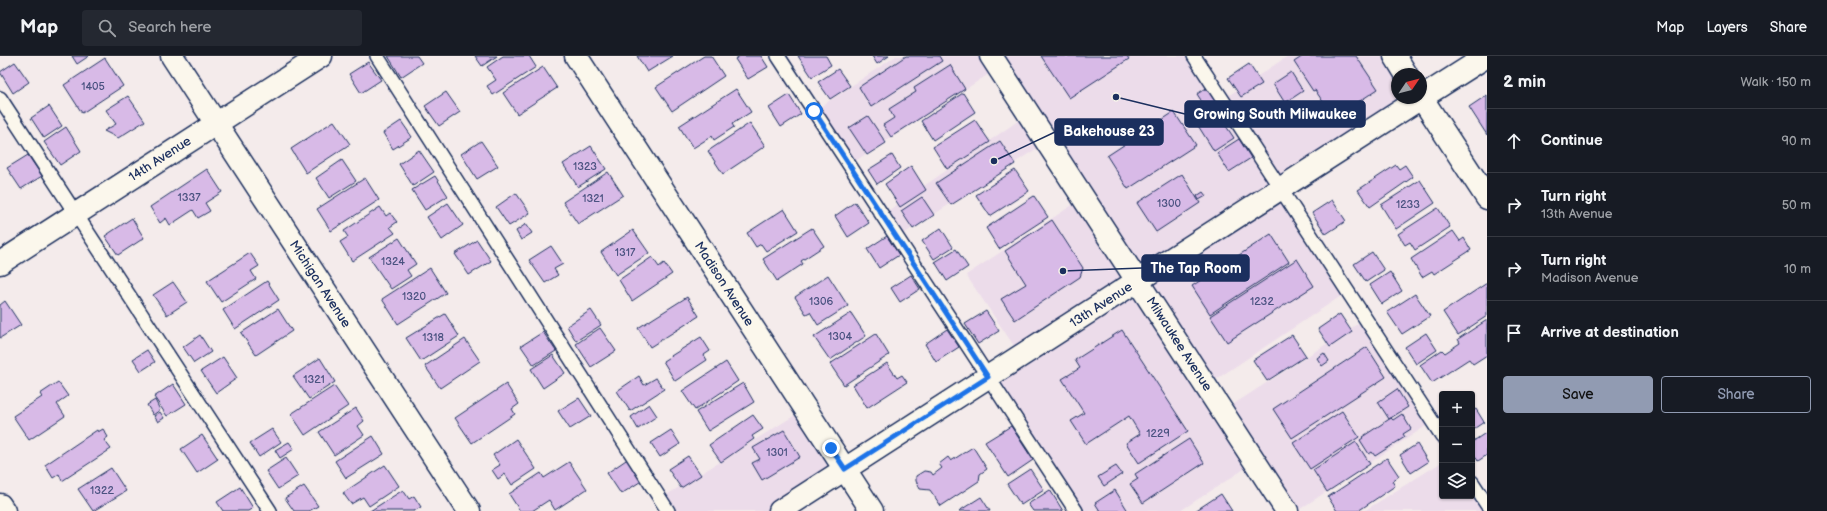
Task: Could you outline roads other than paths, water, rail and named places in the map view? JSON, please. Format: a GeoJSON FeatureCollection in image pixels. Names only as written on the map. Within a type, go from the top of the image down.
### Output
{"type":"FeatureCollection","features":[{"type":"Feature","properties":{"kind":"street","name":"Michigan Avenue"},"geometry":{"type":"LineString","coordinates":[[172,56],[469,511]]}},
{"type":"Feature","properties":{"kind":"street","name":"14th Avenue"},"geometry":{"type":"LineString","coordinates":[[0,263],[321,56]]}},
{"type":"Feature","properties":{"kind":"street","name":"Madison Avenue"},"geometry":{"type":"LineString","coordinates":[[576,56],[872,511]]}},
{"type":"Feature","properties":{"kind":"street","name":"Milwaukee Avenue"},"geometry":{"type":"LineString","coordinates":[[990,56],[1287,511]]}},
{"type":"Feature","properties":{"kind":"street"},"geometry":{"type":"LineString","coordinates":[[1395,56],[1402,68]]}},
{"type":"Feature","properties":{"kind":"street","name":"13th Avenue"},"geometry":{"type":"LineString","coordinates":[[1427,94],[1487,56]]}},
{"type":"Feature","properties":{"kind":"street","name":"13th Avenue"},"geometry":{"type":"LineString","coordinates":[[780,511],[1412,104]]}},
{"type":"Feature","properties":{"kind":"street"},"geometry":{"type":"LineString","coordinates":[[1425,104],[1487,198]]}},
{"type":"Feature","properties":{"kind":"street"},"geometry":{"type":"LineString","coordinates":[[0,505],[4,511]]}},
{"type":"Feature","properties":{"kind":"lane"},"geometry":{"type":"LineString","coordinates":[[377,56],[668,511]]}},
{"type":"Feature","properties":{"kind":"lane"},"geometry":{"type":"LineString","coordinates":[[778,56],[1076,511]]}},
{"type":"Feature","properties":{"kind":"lane"},"geometry":{"type":"LineString","coordinates":[[1194,56],[1439,431]]}},
{"type":"Feature","properties":{"kind":"lane"},"geometry":{"type":"LineString","coordinates":[[0,98],[270,511]]}},
{"type":"Feature","properties":{"kind":"lane"},"geometry":{"type":"LineString","coordinates":[[1475,487],[1487,505]]}},
{"type":"Feature","properties":{"kind":"place","name":"Growing South Milwaukee"},"geometry":{"type":"Point","coordinates":[1116,97]}},
{"type":"Feature","properties":{"kind":"place","name":"Bakehouse 23"},"geometry":{"type":"Point","coordinates":[994,161]}},
{"type":"Feature","properties":{"kind":"place","name":"The Tap Room"},"geometry":{"type":"Point","coordinates":[1063,271]}}]}
